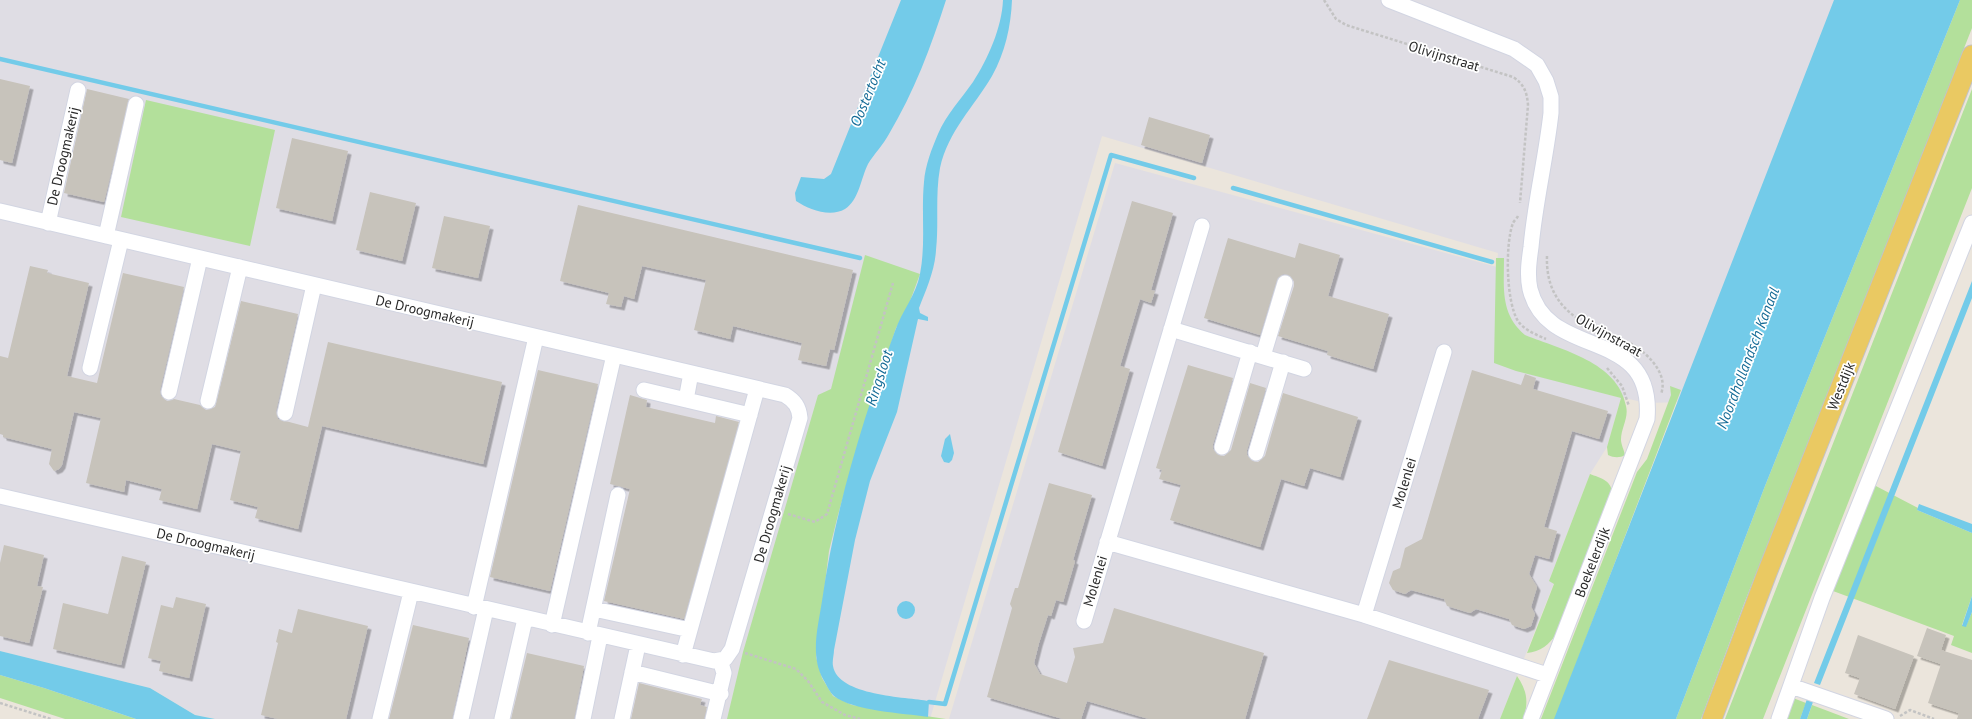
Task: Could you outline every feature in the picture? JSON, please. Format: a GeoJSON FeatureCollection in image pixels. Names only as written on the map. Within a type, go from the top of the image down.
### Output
{"type":"FeatureCollection","features":[{"type":"Feature","properties":{"kind":"main road","name":"Westdijk"},"geometry":{"type":"LineString","coordinates":[[1712,719],[1766,573],[1972,55]]}},
{"type":"Feature","properties":{"kind":"street","name":"Olivijnstraat"},"geometry":{"type":"LineString","coordinates":[[1389,0],[1514,49],[1537,64],[1546,81],[1551,97],[1551,113],[1533,218],[1528,272],[1530,290],[1538,307],[1548,322],[1568,334],[1613,352],[1629,363],[1645,384],[1648,404]]}},
{"type":"Feature","properties":{"kind":"street","name":"De Droogmakerij"},"geometry":{"type":"LineString","coordinates":[[48,223],[78,90]]}},
{"type":"Feature","properties":{"kind":"street"},"geometry":{"type":"LineString","coordinates":[[106,236],[136,104]]}},
{"type":"Feature","properties":{"kind":"street","name":"De Droogmakerij"},"geometry":{"type":"LineString","coordinates":[[0,211],[785,395],[793,400],[800,412],[799,423],[732,649]]}},
{"type":"Feature","properties":{"kind":"street"},"geometry":{"type":"LineString","coordinates":[[1779,719],[1822,598],[1972,222]]}},
{"type":"Feature","properties":{"kind":"street","name":"Molenlei"},"geometry":{"type":"LineString","coordinates":[[1084,621],[1202,226]]}},
{"type":"Feature","properties":{"kind":"street"},"geometry":{"type":"LineString","coordinates":[[90,368],[121,240]]}},
{"type":"Feature","properties":{"kind":"street"},"geometry":{"type":"LineString","coordinates":[[169,392],[200,258]]}},
{"type":"Feature","properties":{"kind":"street"},"geometry":{"type":"LineString","coordinates":[[208,401],[240,267]]}},
{"type":"Feature","properties":{"kind":"street"},"geometry":{"type":"LineString","coordinates":[[1222,447],[1256,354],[1285,283]]}},
{"type":"Feature","properties":{"kind":"street"},"geometry":{"type":"LineString","coordinates":[[285,413],[314,285]]}},
{"type":"Feature","properties":{"kind":"street"},"geometry":{"type":"LineString","coordinates":[[1171,329],[1304,369]]}},
{"type":"Feature","properties":{"kind":"street"},"geometry":{"type":"LineString","coordinates":[[461,719],[480,608],[536,337]]}},
{"type":"Feature","properties":{"kind":"street","name":"Molenlei"},"geometry":{"type":"LineString","coordinates":[[1364,615],[1444,352]]}},
{"type":"Feature","properties":{"kind":"street"},"geometry":{"type":"LineString","coordinates":[[552,625],[614,355]]}},
{"type":"Feature","properties":{"kind":"street"},"geometry":{"type":"LineString","coordinates":[[1256,453],[1283,362]]}},
{"type":"Feature","properties":{"kind":"street"},"geometry":{"type":"LineString","coordinates":[[686,400],[691,373]]}},
{"type":"Feature","properties":{"kind":"street"},"geometry":{"type":"LineString","coordinates":[[683,655],[757,388]]}},
{"type":"Feature","properties":{"kind":"street"},"geometry":{"type":"LineString","coordinates":[[644,390],[750,415]]}},
{"type":"Feature","properties":{"kind":"street","name":"Boekelerdijk"},"geometry":{"type":"LineString","coordinates":[[1531,719],[1647,419],[1648,404]]}},
{"type":"Feature","properties":{"kind":"street"},"geometry":{"type":"LineString","coordinates":[[583,719],[594,635],[594,609],[618,495]]}},
{"type":"Feature","properties":{"kind":"street","name":"De Droogmakerij"},"geometry":{"type":"LineString","coordinates":[[0,496],[707,661],[720,660]]}},
{"type":"Feature","properties":{"kind":"street","name":"Molenlei"},"geometry":{"type":"LineString","coordinates":[[1107,542],[1364,615],[1547,675]]}},
{"type":"Feature","properties":{"kind":"street"},"geometry":{"type":"LineString","coordinates":[[380,719],[411,592]]}},
{"type":"Feature","properties":{"kind":"street"},"geometry":{"type":"LineString","coordinates":[[594,609],[690,630]]}},
{"type":"Feature","properties":{"kind":"street"},"geometry":{"type":"LineString","coordinates":[[502,719],[525,619]]}},
{"type":"Feature","properties":{"kind":"street"},"geometry":{"type":"LineString","coordinates":[[622,719],[638,645]]}},
{"type":"Feature","properties":{"kind":"street"},"geometry":{"type":"LineString","coordinates":[[713,719],[724,673],[720,660],[728,656],[732,649]]}},
{"type":"Feature","properties":{"kind":"street"},"geometry":{"type":"LineString","coordinates":[[632,672],[720,694]]}},
{"type":"Feature","properties":{"kind":"street"},"geometry":{"type":"LineString","coordinates":[[1791,686],[1886,719]]}},
{"type":"Feature","properties":{"kind":"path","name":"Olivijnstraat"},"geometry":{"type":"LineString","coordinates":[[1324,0],[1336,19],[1346,25],[1513,77],[1522,82],[1527,93],[1528,105],[1518,217],[1533,218]]}},
{"type":"Feature","properties":{"kind":"path","name":"Olivijnstraat"},"geometry":{"type":"LineString","coordinates":[[1547,249],[1546,269],[1556,298],[1567,311],[1580,320]]}},
{"type":"Feature","properties":{"kind":"path"},"geometry":{"type":"LineString","coordinates":[[773,510],[815,522],[827,514],[893,283]]}},
{"type":"Feature","properties":{"kind":"path","name":"Olivijnstraat"},"geometry":{"type":"LineString","coordinates":[[1624,340],[1640,349],[1652,361],[1661,376],[1663,388],[1660,396],[1648,404]]}},
{"type":"Feature","properties":{"kind":"path"},"geometry":{"type":"LineString","coordinates":[[732,649],[796,669],[808,681],[822,702],[845,716],[860,719]]}},
{"type":"Feature","properties":{"kind":"path"},"geometry":{"type":"LineString","coordinates":[[0,703],[52,719]]}},
{"type":"Feature","properties":{"kind":"path"},"geometry":{"type":"LineString","coordinates":[[1894,719],[1910,710],[1934,719]]}},
{"type":"Feature","properties":{"kind":"shaded area"},"geometry":{"type":"Polygon","coordinates":[[[0,0],[1844,0],[1687,402],[1645,403],[1563,382],[1621,398],[1607,447],[1590,474],[1549,581],[1554,583],[1500,719],[949,719],[1115,163],[1497,267],[1498,253],[1102,136],[930,719],[215,719],[195,715],[150,688],[0,651],[0,0]]]}},
{"type":"Feature","properties":{"kind":"green space"},"geometry":{"type":"Polygon","coordinates":[[[1960,0],[1972,0],[1972,28],[1744,604],[1701,719],[1676,719],[1765,486],[1960,0]]]}},
{"type":"Feature","properties":{"kind":"green space"},"geometry":{"type":"Polygon","coordinates":[[[1972,89],[1972,188],[1763,719],[1725,719],[1972,89]]]}},
{"type":"Feature","properties":{"kind":"green space"},"geometry":{"type":"Polygon","coordinates":[[[146,100],[275,130],[250,246],[121,217],[146,100]]]}},
{"type":"Feature","properties":{"kind":"green space"},"geometry":{"type":"Polygon","coordinates":[[[865,255],[920,274],[909,304],[896,328],[856,451],[838,515],[829,551],[816,657],[822,678],[833,696],[852,705],[946,719],[727,719],[743,652],[818,395],[831,389],[865,255]]]}},
{"type":"Feature","properties":{"kind":"green space"},"geometry":{"type":"Polygon","coordinates":[[[1496,258],[1504,258],[1505,300],[1511,318],[1517,327],[1525,335],[1571,352],[1600,368],[1612,378],[1621,391],[1627,410],[1621,440],[1625,455],[1621,457],[1612,457],[1608,455],[1607,447],[1621,398],[1516,371],[1494,363],[1496,258]]]}},
{"type":"Feature","properties":{"kind":"green space"},"geometry":{"type":"Polygon","coordinates":[[[1670,386],[1681,390],[1555,719],[1541,719],[1637,472],[1647,459],[1671,395],[1670,386]]]}},
{"type":"Feature","properties":{"kind":"green space"},"geometry":{"type":"Polygon","coordinates":[[[1590,474],[1607,482],[1610,485],[1612,492],[1556,634],[1544,647],[1527,653],[1554,584],[1549,581],[1590,474]]]}},
{"type":"Feature","properties":{"kind":"green space"},"geometry":{"type":"Polygon","coordinates":[[[1874,485],[1918,508],[1917,510],[1972,533],[1972,596],[1962,625],[1966,626],[1972,612],[1972,653],[1951,645],[1954,636],[1833,591],[1874,485]]]}},
{"type":"Feature","properties":{"kind":"green space"},"geometry":{"type":"Polygon","coordinates":[[[0,675],[136,719],[65,719],[0,698],[0,675]]]}},
{"type":"Feature","properties":{"kind":"green space"},"geometry":{"type":"Polygon","coordinates":[[[1517,676],[1523,686],[1526,697],[1526,708],[1523,719],[1500,719],[1517,676]]]}},
{"type":"Feature","properties":{"kind":"green space"},"geometry":{"type":"Polygon","coordinates":[[[1793,698],[1806,703],[1800,719],[1785,719],[1793,698]]]}},
{"type":"Feature","properties":{"kind":"green space"},"geometry":{"type":"Polygon","coordinates":[[[1812,705],[1849,719],[1807,719],[1812,705]]]}},
{"type":"Feature","properties":{"kind":"water","name":"Oostertocht"},"geometry":{"type":"Polygon","coordinates":[[[901,0],[946,0],[928,52],[914,86],[889,134],[868,164],[857,194],[850,205],[839,212],[833,213],[826,213],[807,207],[796,201],[795,193],[801,177],[824,179],[831,174],[901,0]]]}},
{"type":"Feature","properties":{"kind":"water","name":"Ringsloot"},"geometry":{"type":"Polygon","coordinates":[[[1003,0],[1012,0],[1009,29],[1004,49],[992,76],[949,142],[940,168],[937,240],[934,265],[919,308],[920,313],[928,317],[928,321],[918,319],[897,412],[870,481],[855,540],[834,650],[833,666],[838,676],[847,684],[874,693],[929,701],[928,717],[892,713],[853,705],[842,701],[831,693],[819,670],[817,660],[816,641],[819,621],[834,532],[851,464],[895,331],[912,296],[920,274],[923,251],[924,182],[929,157],[945,120],[973,82],[989,53],[1000,21],[1003,0]]]}},
{"type":"Feature","properties":{"kind":"water","name":"Noordhollandsch Kanaal"},"geometry":{"type":"Polygon","coordinates":[[[1834,0],[1960,0],[1765,486],[1676,719],[1554,719],[1834,0]]]}},
{"type":"Feature","properties":{"kind":"water"},"geometry":{"type":"Polygon","coordinates":[[[1972,281],[1972,298],[1820,685],[1814,683],[1972,281]]]}},
{"type":"Feature","properties":{"kind":"water"},"geometry":{"type":"Polygon","coordinates":[[[950,434],[954,453],[952,460],[949,463],[944,462],[941,456],[945,439],[950,434]]]}},
{"type":"Feature","properties":{"kind":"water"},"geometry":{"type":"Polygon","coordinates":[[[1919,504],[1972,524],[1972,533],[1917,510],[1919,504]]]}},
{"type":"Feature","properties":{"kind":"water"},"geometry":{"type":"Polygon","coordinates":[[[1972,596],[1972,612],[1966,627],[1962,626],[1972,596]]]}},
{"type":"Feature","properties":{"kind":"water"},"geometry":{"type":"Polygon","coordinates":[[[906,601],[912,604],[915,610],[912,616],[906,619],[900,616],[897,610],[900,604],[906,601]]]}},
{"type":"Feature","properties":{"kind":"water"},"geometry":{"type":"Polygon","coordinates":[[[0,651],[150,688],[195,715],[215,719],[136,719],[0,675],[0,651]]]}},
{"type":"Feature","properties":{"kind":"water"},"geometry":{"type":"Polygon","coordinates":[[[1807,699],[1813,702],[1807,719],[1800,719],[1807,699]]]}},
{"type":"Feature","properties":{"kind":"building"},"geometry":{"type":"Polygon","coordinates":[[[0,79],[30,86],[12,163],[0,160],[0,79]]]}},
{"type":"Feature","properties":{"kind":"building"},"geometry":{"type":"Polygon","coordinates":[[[87,89],[129,99],[104,202],[64,193],[87,89]]]}},
{"type":"Feature","properties":{"kind":"building"},"geometry":{"type":"Polygon","coordinates":[[[1149,117],[1210,135],[1202,163],[1141,145],[1149,117]]]}},
{"type":"Feature","properties":{"kind":"building"},"geometry":{"type":"Polygon","coordinates":[[[292,138],[348,151],[332,221],[276,208],[292,138]]]}},
{"type":"Feature","properties":{"kind":"building"},"geometry":{"type":"Polygon","coordinates":[[[370,192],[416,203],[402,261],[356,250],[370,192]]]}},
{"type":"Feature","properties":{"kind":"building"},"geometry":{"type":"Polygon","coordinates":[[[1132,201],[1173,213],[1151,290],[1155,291],[1151,303],[1140,299],[1120,366],[1130,369],[1102,466],[1058,452],[1132,201]]]}},
{"type":"Feature","properties":{"kind":"building"},"geometry":{"type":"Polygon","coordinates":[[[578,205],[853,270],[834,350],[830,349],[826,366],[798,360],[802,343],[733,326],[730,339],[694,330],[706,280],[642,266],[634,299],[624,296],[621,307],[606,304],[609,293],[560,281],[578,205]]]}},
{"type":"Feature","properties":{"kind":"building"},"geometry":{"type":"Polygon","coordinates":[[[444,216],[490,226],[478,278],[432,268],[444,216]]]}},
{"type":"Feature","properties":{"kind":"building"},"geometry":{"type":"Polygon","coordinates":[[[1228,238],[1295,258],[1299,243],[1340,255],[1328,296],[1389,314],[1373,369],[1327,355],[1328,351],[1278,336],[1294,286],[1294,281],[1288,275],[1283,274],[1277,280],[1260,335],[1204,318],[1228,238]]]}},
{"type":"Feature","properties":{"kind":"building"},"geometry":{"type":"Polygon","coordinates":[[[30,266],[48,270],[47,273],[89,283],[67,376],[97,383],[123,273],[184,287],[160,390],[161,396],[167,401],[174,399],[200,405],[206,410],[215,407],[241,301],[298,314],[276,411],[278,419],[308,427],[328,342],[502,382],[483,464],[322,426],[298,529],[255,518],[258,507],[230,500],[241,451],[212,444],[197,509],[159,500],[162,489],[126,480],[124,492],[86,483],[101,418],[74,412],[62,465],[59,469],[54,471],[49,464],[52,449],[3,437],[3,435],[0,434],[0,356],[8,358],[30,266]]]}},
{"type":"Feature","properties":{"kind":"building"},"geometry":{"type":"Polygon","coordinates":[[[1188,365],[1233,378],[1213,444],[1213,449],[1219,455],[1224,456],[1231,450],[1250,383],[1266,388],[1247,450],[1247,455],[1253,461],[1258,462],[1265,456],[1283,393],[1358,417],[1340,477],[1310,468],[1304,486],[1281,479],[1260,547],[1170,520],[1181,485],[1159,479],[1162,470],[1156,468],[1188,365]]]}},
{"type":"Feature","properties":{"kind":"building"},"geometry":{"type":"Polygon","coordinates":[[[538,370],[598,384],[550,591],[490,577],[538,370]]]}},
{"type":"Feature","properties":{"kind":"building"},"geometry":{"type":"Polygon","coordinates":[[[1472,370],[1521,385],[1525,374],[1536,378],[1533,389],[1608,411],[1599,439],[1572,431],[1544,527],[1557,531],[1549,559],[1535,555],[1529,574],[1537,587],[1531,607],[1535,614],[1531,626],[1524,629],[1512,625],[1509,619],[1476,609],[1470,613],[1447,606],[1444,599],[1411,590],[1405,594],[1393,590],[1389,583],[1393,571],[1400,568],[1405,548],[1422,539],[1472,370]]]}},
{"type":"Feature","properties":{"kind":"building"},"geometry":{"type":"Polygon","coordinates":[[[630,395],[647,400],[646,407],[715,423],[716,416],[739,422],[684,619],[604,601],[630,489],[610,484],[630,395]]]}},
{"type":"Feature","properties":{"kind":"building"},"geometry":{"type":"Polygon","coordinates":[[[1049,483],[1092,495],[1073,560],[1075,561],[1063,602],[1056,600],[1051,616],[1048,615],[1039,643],[1034,663],[1040,674],[1067,683],[1075,657],[1073,648],[1103,643],[1114,608],[1264,653],[1245,719],[1149,719],[1087,701],[1081,719],[1063,719],[987,697],[1012,608],[1010,604],[1015,588],[1018,588],[1049,483]]]}},
{"type":"Feature","properties":{"kind":"building"},"geometry":{"type":"Polygon","coordinates":[[[4,545],[44,555],[37,586],[43,587],[29,643],[0,636],[0,563],[4,545]]]}},
{"type":"Feature","properties":{"kind":"building"},"geometry":{"type":"Polygon","coordinates":[[[122,556],[146,562],[121,665],[53,649],[63,603],[108,614],[122,556]]]}},
{"type":"Feature","properties":{"kind":"building"},"geometry":{"type":"Polygon","coordinates":[[[176,597],[206,604],[189,678],[159,671],[161,661],[148,658],[161,605],[173,608],[176,597]]]}},
{"type":"Feature","properties":{"kind":"building"},"geometry":{"type":"Polygon","coordinates":[[[298,609],[368,626],[346,719],[278,719],[261,715],[278,643],[276,642],[279,629],[292,633],[298,609]]]}},
{"type":"Feature","properties":{"kind":"building"},"geometry":{"type":"Polygon","coordinates":[[[413,625],[469,638],[452,719],[389,719],[413,625]]]}},
{"type":"Feature","properties":{"kind":"building"},"geometry":{"type":"Polygon","coordinates":[[[1927,628],[1946,635],[1941,650],[1972,660],[1972,719],[1957,719],[1959,713],[1928,703],[1941,664],[1917,656],[1927,628]]]}},
{"type":"Feature","properties":{"kind":"building"},"geometry":{"type":"Polygon","coordinates":[[[1858,635],[1914,656],[1895,709],[1854,694],[1860,678],[1845,673],[1858,635]]]}},
{"type":"Feature","properties":{"kind":"building"},"geometry":{"type":"Polygon","coordinates":[[[527,653],[584,666],[574,719],[511,719],[527,653]]]}},
{"type":"Feature","properties":{"kind":"building"},"geometry":{"type":"Polygon","coordinates":[[[1389,660],[1489,690],[1478,719],[1367,719],[1389,660]]]}},
{"type":"Feature","properties":{"kind":"building"},"geometry":{"type":"Polygon","coordinates":[[[639,683],[702,699],[700,705],[707,707],[704,719],[631,719],[639,683]]]}},
{"type":"Feature","properties":{"kind":"waterway"},"geometry":{"type":"LineString","coordinates":[[0,59],[860,258]]}},
{"type":"Feature","properties":{"kind":"waterway"},"geometry":{"type":"LineString","coordinates":[[929,702],[945,704],[1111,155],[1194,178]]}},
{"type":"Feature","properties":{"kind":"waterway"},"geometry":{"type":"LineString","coordinates":[[1233,188],[1492,262]]}}]}
